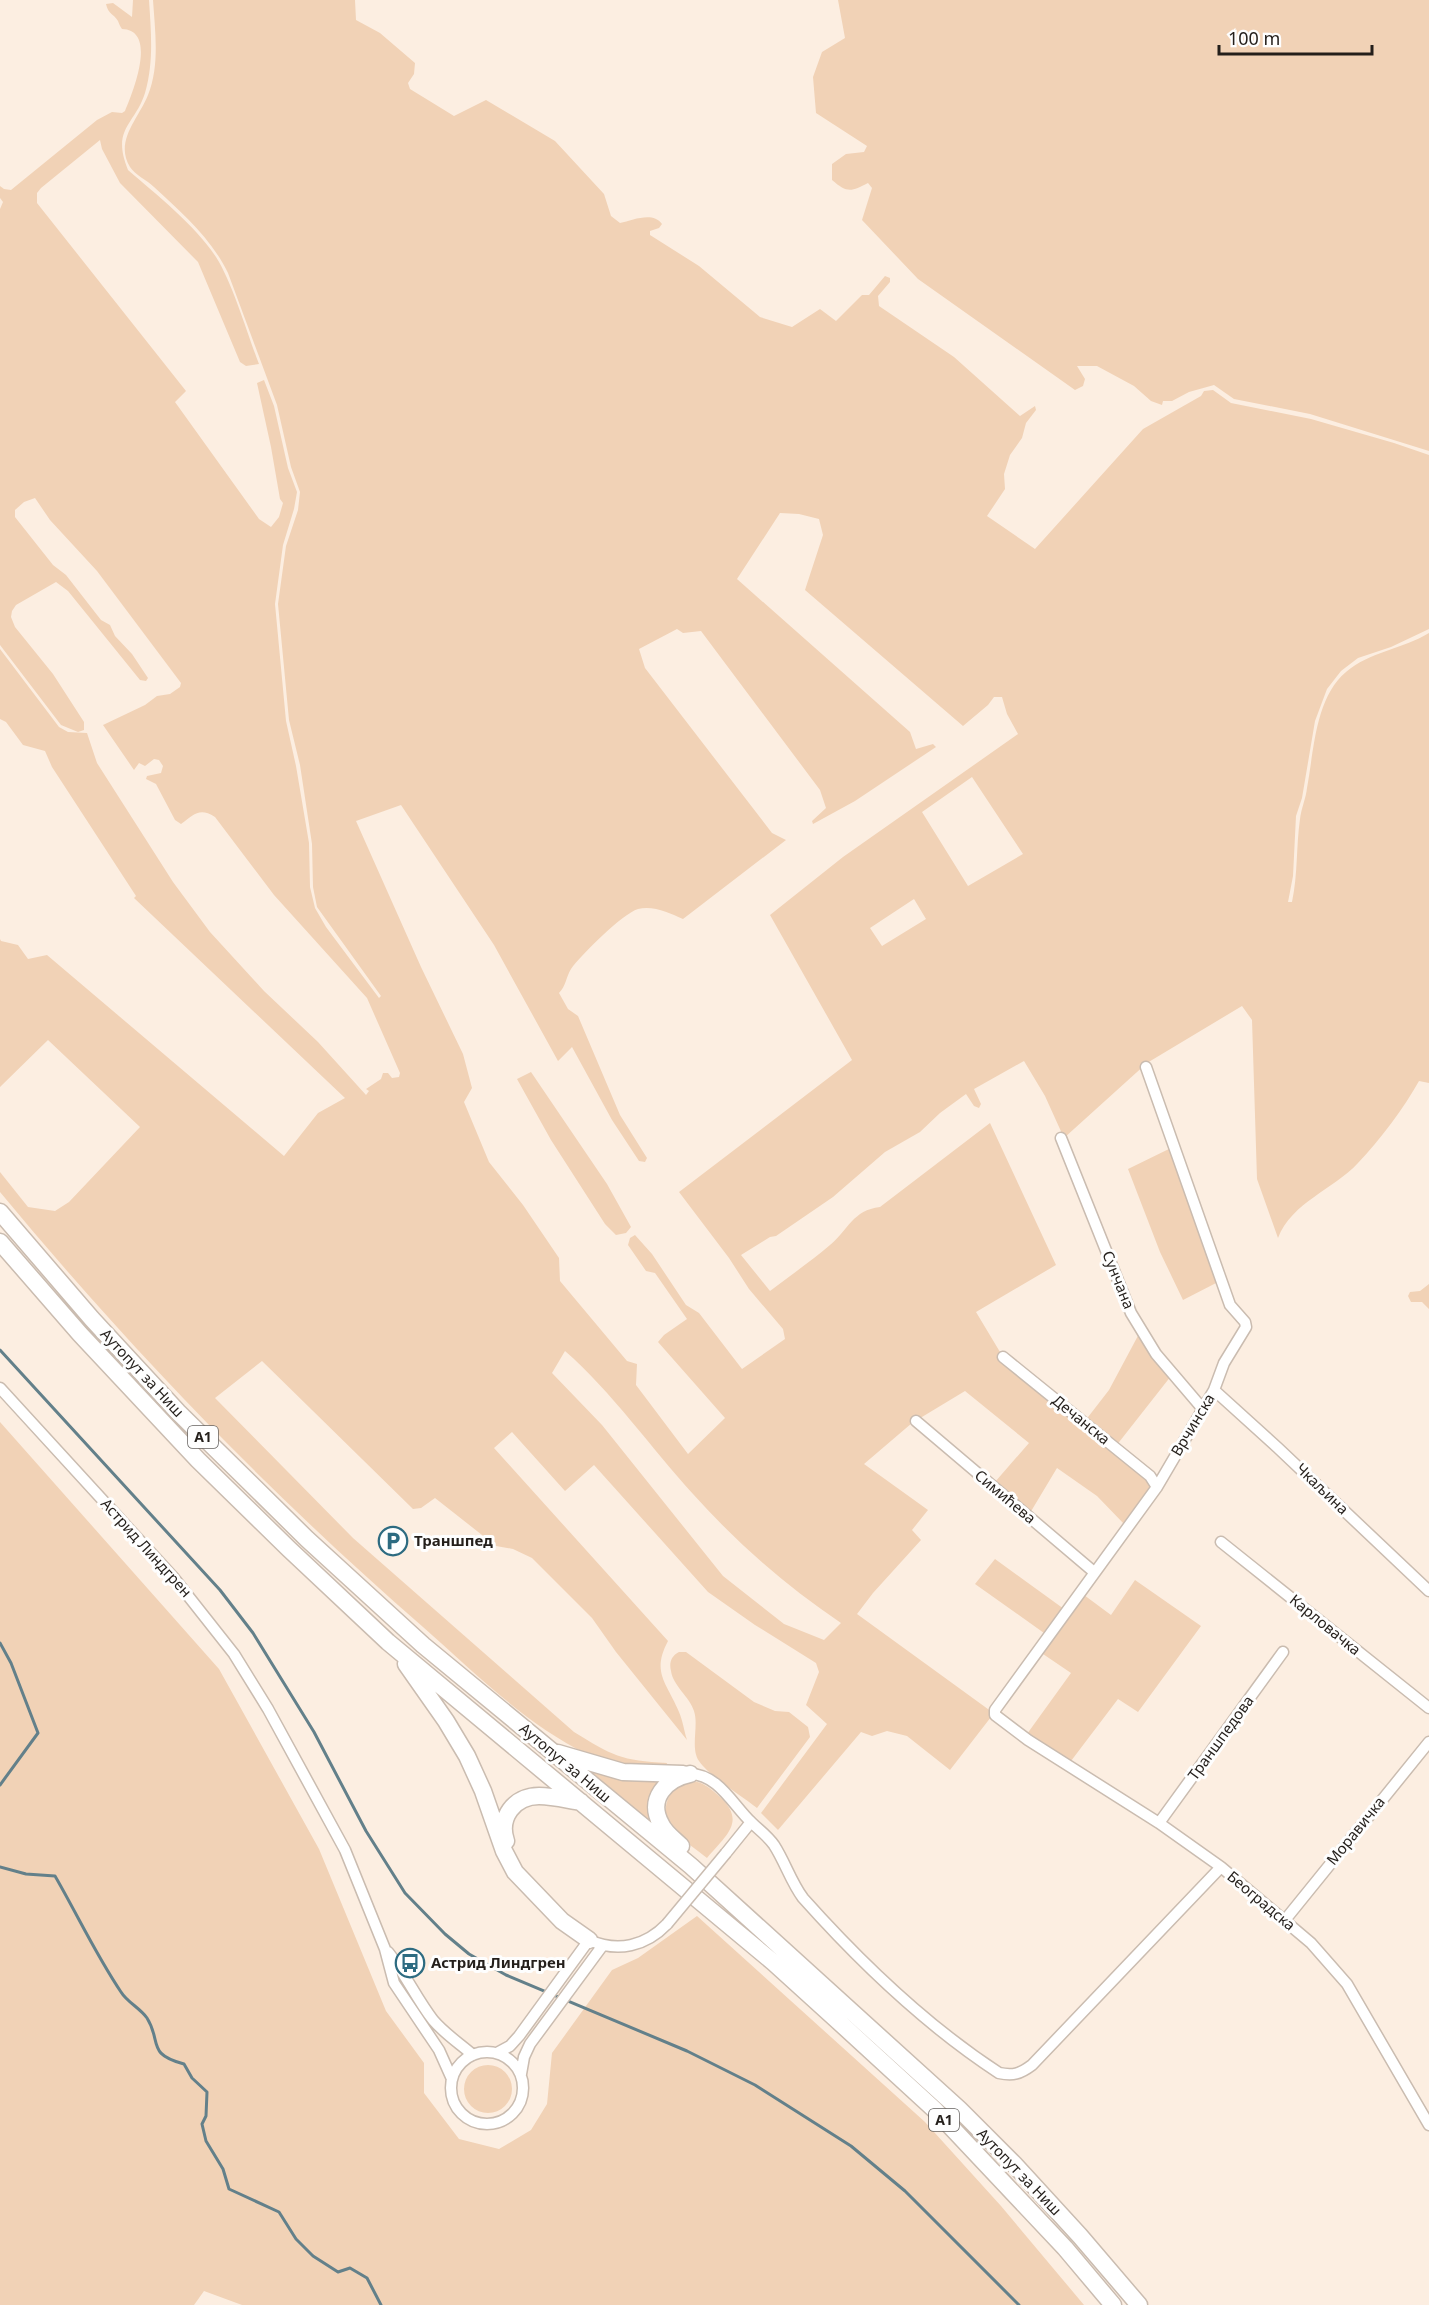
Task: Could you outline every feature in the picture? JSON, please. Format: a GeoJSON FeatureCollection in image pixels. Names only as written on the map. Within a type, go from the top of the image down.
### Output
{"type":"FeatureCollection","features":[{"type":"Feature","properties":{"kind":"highway","name":"Аутопут за Ниш"},"geometry":{"type":"LineString","coordinates":[[0,1212],[146,1378],[307,1539],[423,1645],[691,1866],[959,2109],[1058,2212],[1138,2305]]}},
{"type":"Feature","properties":{"kind":"highway","name":"Аутопут за Ниш"},"geometry":{"type":"LineString","coordinates":[[0,1242],[80,1334],[198,1460],[289,1549],[388,1642],[773,1962],[935,2110],[1065,2248],[1113,2305]]}},
{"type":"Feature","properties":{"kind":"highway"},"geometry":{"type":"LineString","coordinates":[[388,1642],[446,1721],[467,1756],[483,1791],[504,1851],[515,1872],[562,1921],[592,1941]]}},
{"type":"Feature","properties":{"kind":"highway"},"geometry":{"type":"LineString","coordinates":[[549,1750],[623,1772],[690,1774]]}},
{"type":"Feature","properties":{"kind":"highway"},"geometry":{"type":"LineString","coordinates":[[690,1774],[676,1777],[663,1788],[658,1798],[659,1821],[675,1840],[739,1899],[767,1936]]}},
{"type":"Feature","properties":{"kind":"highway"},"geometry":{"type":"LineString","coordinates":[[583,1802],[541,1796],[528,1798],[511,1808],[503,1826],[505,1837],[515,1859],[592,1941]]}},
{"type":"Feature","properties":{"kind":"street","name":"Врчинска"},"geometry":{"type":"LineString","coordinates":[[1028,1740],[999,1719],[995,1710],[1157,1487],[1214,1390],[1224,1363],[1246,1327],[1245,1322],[1230,1305],[1146,1066]]}},
{"type":"Feature","properties":{"kind":"street","name":"Сунчана"},"geometry":{"type":"LineString","coordinates":[[1061,1138],[1131,1313],[1156,1354],[1202,1408]]}},
{"type":"Feature","properties":{"kind":"street","name":"Дечанска"},"geometry":{"type":"LineString","coordinates":[[1003,1356],[1150,1476],[1157,1487]]}},
{"type":"Feature","properties":{"kind":"street","name":"Астрид Линдгрен"},"geometry":{"type":"LineString","coordinates":[[0,1388],[174,1578],[234,1654],[268,1709],[345,1850],[385,1949],[394,1983],[439,2050],[452,2079]]}},
{"type":"Feature","properties":{"kind":"street","name":"Чкаљина"},"geometry":{"type":"LineString","coordinates":[[1214,1390],[1429,1591]]}},
{"type":"Feature","properties":{"kind":"street","name":"Симићева"},"geometry":{"type":"LineString","coordinates":[[915,1421],[1094,1572]]}},
{"type":"Feature","properties":{"kind":"street","name":"Карловачка"},"geometry":{"type":"LineString","coordinates":[[1221,1542],[1429,1708]]}},
{"type":"Feature","properties":{"kind":"street","name":"Траншпедова"},"geometry":{"type":"LineString","coordinates":[[1159,1823],[1283,1652]]}},
{"type":"Feature","properties":{"kind":"street","name":"Београдска"},"geometry":{"type":"LineString","coordinates":[[1028,1740],[1159,1823],[1221,1867],[1311,1943],[1347,1984],[1429,2125]]}},
{"type":"Feature","properties":{"kind":"street","name":"Моравичка"},"geometry":{"type":"LineString","coordinates":[[1285,1920],[1429,1742]]}},
{"type":"Feature","properties":{"kind":"street"},"geometry":{"type":"LineString","coordinates":[[690,1774],[700,1776],[716,1785],[765,1834],[803,1898],[877,1973],[979,2060],[999,2073],[1010,2075],[1021,2073],[1032,2065],[1221,1867]]}},
{"type":"Feature","properties":{"kind":"street"},"geometry":{"type":"LineString","coordinates":[[592,1941],[630,1946],[641,1943],[658,1933],[751,1822]]}},
{"type":"Feature","properties":{"kind":"street"},"geometry":{"type":"LineString","coordinates":[[497,2053],[510,2046],[592,1941]]}},
{"type":"Feature","properties":{"kind":"street"},"geometry":{"type":"LineString","coordinates":[[521,2074],[508,2059],[497,2053],[484,2052],[473,2055],[457,2067],[452,2079],[453,2102],[461,2114],[474,2122],[490,2125],[504,2120],[516,2110],[524,2089],[521,2074],[527,2049],[588,1966],[592,1941]]}},
{"type":"Feature","properties":{"kind":"street","name":"Астрид Линдгрен"},"geometry":{"type":"LineString","coordinates":[[385,1949],[433,2019],[445,2033],[473,2055]]}},
{"type":"Feature","properties":{"kind":"shaded area"},"geometry":{"type":"Polygon","coordinates":[[[133,0],[149,0],[150,70],[141,104],[123,136],[123,156],[128,170],[187,222],[216,257],[234,295],[259,364],[246,366],[240,362],[198,262],[120,183],[102,149],[100,140],[41,188],[37,193],[37,203],[186,391],[175,402],[259,519],[271,527],[279,517],[283,503],[280,499],[257,383],[264,380],[274,406],[288,468],[297,492],[283,545],[275,604],[286,721],[309,843],[310,887],[315,908],[326,927],[379,998],[381,996],[317,907],[313,887],[312,844],[300,765],[289,720],[278,604],[286,546],[298,510],[300,492],[291,467],[277,405],[228,273],[221,260],[196,227],[154,187],[132,170],[126,157],[126,139],[152,84],[156,48],[153,0],[355,0],[356,20],[380,33],[415,63],[414,74],[408,83],[410,89],[454,116],[486,100],[555,141],[604,194],[611,216],[620,223],[648,217],[658,220],[662,224],[659,228],[650,231],[650,235],[699,266],[760,317],[792,327],[820,309],[836,321],[862,295],[869,295],[885,276],[890,278],[890,282],[878,296],[879,306],[954,357],[1020,416],[1035,406],[1036,410],[1026,423],[1022,438],[1010,455],[1004,474],[1005,489],[987,516],[1035,549],[1143,429],[1201,396],[1204,391],[1213,390],[1231,403],[1311,419],[1429,455],[1429,629],[1391,647],[1358,658],[1341,671],[1327,689],[1315,721],[1302,798],[1296,816],[1293,876],[1288,902],[1292,902],[1294,892],[1300,819],[1314,742],[1328,696],[1336,683],[1355,665],[1429,633],[1429,1083],[1419,1081],[1399,1113],[1366,1154],[1348,1172],[1293,1215],[1278,1238],[1257,1179],[1252,1020],[1242,1006],[1147,1063],[1064,1138],[1045,1096],[1024,1061],[974,1089],[981,1104],[979,1108],[974,1106],[966,1094],[940,1113],[920,1132],[885,1152],[833,1197],[776,1236],[770,1237],[741,1255],[770,1291],[830,1245],[857,1216],[880,1207],[990,1123],[1056,1265],[976,1312],[1000,1352],[997,1355],[1124,1458],[1154,1487],[1125,1525],[1097,1496],[1057,1468],[1030,1513],[995,1482],[1029,1443],[965,1391],[912,1423],[864,1464],[928,1510],[912,1530],[921,1540],[857,1614],[992,1712],[991,1717],[950,1770],[907,1736],[887,1731],[872,1736],[861,1732],[778,1830],[761,1813],[827,1724],[806,1705],[819,1672],[816,1663],[708,1592],[594,1465],[565,1491],[512,1432],[494,1448],[668,1641],[663,1652],[661,1670],[680,1715],[687,1740],[616,1652],[592,1618],[532,1558],[513,1549],[496,1546],[435,1498],[421,1508],[413,1509],[262,1361],[215,1398],[353,1538],[574,1732],[618,1755],[639,1761],[667,1763],[666,1767],[615,1764],[596,1758],[564,1742],[542,1728],[481,1679],[310,1525],[150,1363],[0,1192],[0,1172],[28,1207],[55,1211],[69,1202],[140,1127],[48,1040],[0,1087],[0,939],[18,945],[28,959],[47,955],[284,1156],[318,1113],[345,1098],[134,898],[136,896],[52,767],[45,751],[23,745],[6,722],[0,719],[0,649],[59,727],[68,732],[87,733],[97,763],[173,882],[210,932],[264,991],[318,1042],[366,1095],[369,1091],[366,1089],[381,1079],[383,1073],[388,1073],[392,1078],[399,1077],[400,1073],[367,998],[274,895],[215,817],[201,812],[181,824],[175,820],[156,784],[146,779],[147,776],[161,773],[163,766],[159,760],[154,759],[145,766],[139,763],[134,770],[103,725],[145,705],[157,696],[170,694],[180,687],[181,683],[97,571],[50,520],[35,498],[24,502],[15,510],[15,517],[53,565],[66,575],[101,620],[110,625],[115,636],[132,654],[148,678],[146,681],[140,680],[68,591],[56,582],[16,605],[11,617],[15,627],[53,674],[84,722],[84,730],[78,732],[61,725],[0,645],[0,209],[3,202],[0,198],[0,186],[11,190],[97,120],[112,112],[125,111],[137,77],[141,50],[139,40],[133,32],[122,29],[106,4],[113,3],[132,17],[133,0]],[[780,513],[737,579],[910,732],[916,749],[933,744],[936,747],[855,801],[813,824],[812,821],[826,808],[820,790],[701,631],[683,633],[677,629],[639,649],[645,668],[772,833],[786,840],[683,919],[650,908],[631,912],[602,936],[576,963],[559,993],[568,1009],[578,1016],[620,1115],[647,1158],[645,1162],[639,1161],[612,1120],[572,1047],[558,1061],[494,945],[401,805],[356,821],[421,967],[463,1054],[472,1088],[464,1102],[489,1162],[523,1205],[559,1258],[560,1281],[627,1361],[637,1364],[636,1385],[688,1454],[725,1418],[658,1342],[687,1319],[655,1273],[646,1271],[628,1245],[630,1238],[635,1235],[652,1254],[686,1305],[699,1313],[742,1369],[785,1339],[783,1329],[749,1289],[729,1258],[679,1192],[852,1060],[770,915],[843,857],[1018,734],[1007,714],[1002,697],[994,697],[963,726],[805,590],[823,535],[819,519],[799,514],[780,513]],[[972,777],[922,812],[968,886],[1023,854],[972,777]],[[914,899],[870,928],[882,946],[926,919],[914,899]],[[565,1351],[552,1373],[602,1425],[723,1576],[784,1624],[824,1640],[841,1623],[782,1579],[727,1530],[677,1476],[599,1384],[565,1351]]]}},
{"type":"Feature","properties":{"kind":"shaded area"},"geometry":{"type":"Polygon","coordinates":[[[838,0],[1429,0],[1429,451],[1310,414],[1234,399],[1214,385],[1189,392],[1172,401],[1163,401],[1162,405],[1151,401],[1134,386],[1097,366],[1077,366],[1085,379],[1083,386],[1075,390],[918,279],[862,220],[872,188],[868,183],[849,190],[832,180],[832,164],[846,154],[864,152],[867,146],[816,113],[813,77],[822,52],[845,38],[838,0]]]}},
{"type":"Feature","properties":{"kind":"shaded area"},"geometry":{"type":"Polygon","coordinates":[[[531,1072],[607,1184],[631,1227],[626,1233],[616,1235],[605,1224],[551,1140],[517,1079],[531,1072]]]}},
{"type":"Feature","properties":{"kind":"shaded area"},"geometry":{"type":"Polygon","coordinates":[[[1173,1147],[1220,1281],[1183,1300],[1160,1252],[1128,1169],[1173,1147]]]}},
{"type":"Feature","properties":{"kind":"shaded area"},"geometry":{"type":"Polygon","coordinates":[[[1429,1284],[1429,1309],[1422,1302],[1411,1302],[1408,1296],[1410,1292],[1420,1291],[1429,1284]]]}},
{"type":"Feature","properties":{"kind":"shaded area"},"geometry":{"type":"Polygon","coordinates":[[[1140,1332],[1171,1376],[1116,1446],[1085,1421],[1109,1390],[1140,1332]]]}},
{"type":"Feature","properties":{"kind":"shaded area"},"geometry":{"type":"Polygon","coordinates":[[[0,1422],[219,1669],[319,1849],[386,2011],[424,2063],[424,2093],[459,2139],[499,2149],[531,2130],[547,2104],[552,2053],[612,1970],[638,1958],[697,1916],[925,2122],[1001,2206],[1084,2305],[242,2305],[204,2291],[194,2305],[0,2305],[0,1422]]]}},
{"type":"Feature","properties":{"kind":"shaded area"},"geometry":{"type":"Polygon","coordinates":[[[995,1559],[1064,1609],[1044,1633],[975,1584],[995,1559]]]}},
{"type":"Feature","properties":{"kind":"shaded area"},"geometry":{"type":"Polygon","coordinates":[[[1135,1580],[1201,1626],[1138,1712],[1118,1699],[1071,1761],[1027,1734],[1071,1673],[1043,1654],[1084,1595],[1111,1615],[1135,1580]]]}},
{"type":"Feature","properties":{"kind":"shaded area"},"geometry":{"type":"Polygon","coordinates":[[[679,1652],[686,1652],[754,1702],[775,1711],[789,1712],[808,1727],[810,1737],[757,1808],[718,1779],[704,1767],[696,1756],[694,1711],[675,1682],[670,1668],[672,1658],[679,1652]]]}},
{"type":"Feature","properties":{"kind":"shaded area"},"geometry":{"type":"Polygon","coordinates":[[[592,1772],[670,1777],[652,1797],[649,1807],[651,1823],[591,1774],[592,1772]]]}},
{"type":"Feature","properties":{"kind":"shaded area"},"geometry":{"type":"Polygon","coordinates":[[[692,1781],[704,1784],[714,1791],[732,1814],[730,1829],[707,1858],[679,1836],[667,1820],[668,1800],[674,1787],[692,1781]]]}},
{"type":"Feature","properties":{"kind":"shaded area"},"geometry":{"type":"Polygon","coordinates":[[[488,2065],[505,2072],[512,2089],[505,2106],[488,2113],[471,2106],[464,2089],[471,2072],[488,2065]]]}},
{"type":"Feature","properties":{"kind":"waterway"},"geometry":{"type":"LineString","coordinates":[[0,1350],[220,1590],[253,1633],[314,1732],[366,1831],[405,1893],[445,1934],[469,1954],[506,1975],[687,2051],[755,2085],[851,2146],[905,2191],[1019,2305]]}},
{"type":"Feature","properties":{"kind":"waterway"},"geometry":{"type":"LineString","coordinates":[[0,1643],[11,1663],[38,1733],[0,1785]]}},
{"type":"Feature","properties":{"kind":"waterway"},"geometry":{"type":"LineString","coordinates":[[0,1867],[26,1874],[55,1876],[112,1978],[124,1996],[147,2018],[160,2051],[164,2056],[184,2064],[192,2078],[207,2092],[206,2116],[202,2124],[206,2141],[223,2169],[229,2189],[279,2212],[296,2239],[313,2256],[338,2272],[350,2268],[367,2278],[381,2305]]}},
{"type":"Feature","properties":{"kind":"place","name":"Траншпед"},"geometry":{"type":"Point","coordinates":[393,1541]}},
{"type":"Feature","properties":{"kind":"place","name":"Астрид Линдгрен"},"geometry":{"type":"Point","coordinates":[410,1963]}}]}
